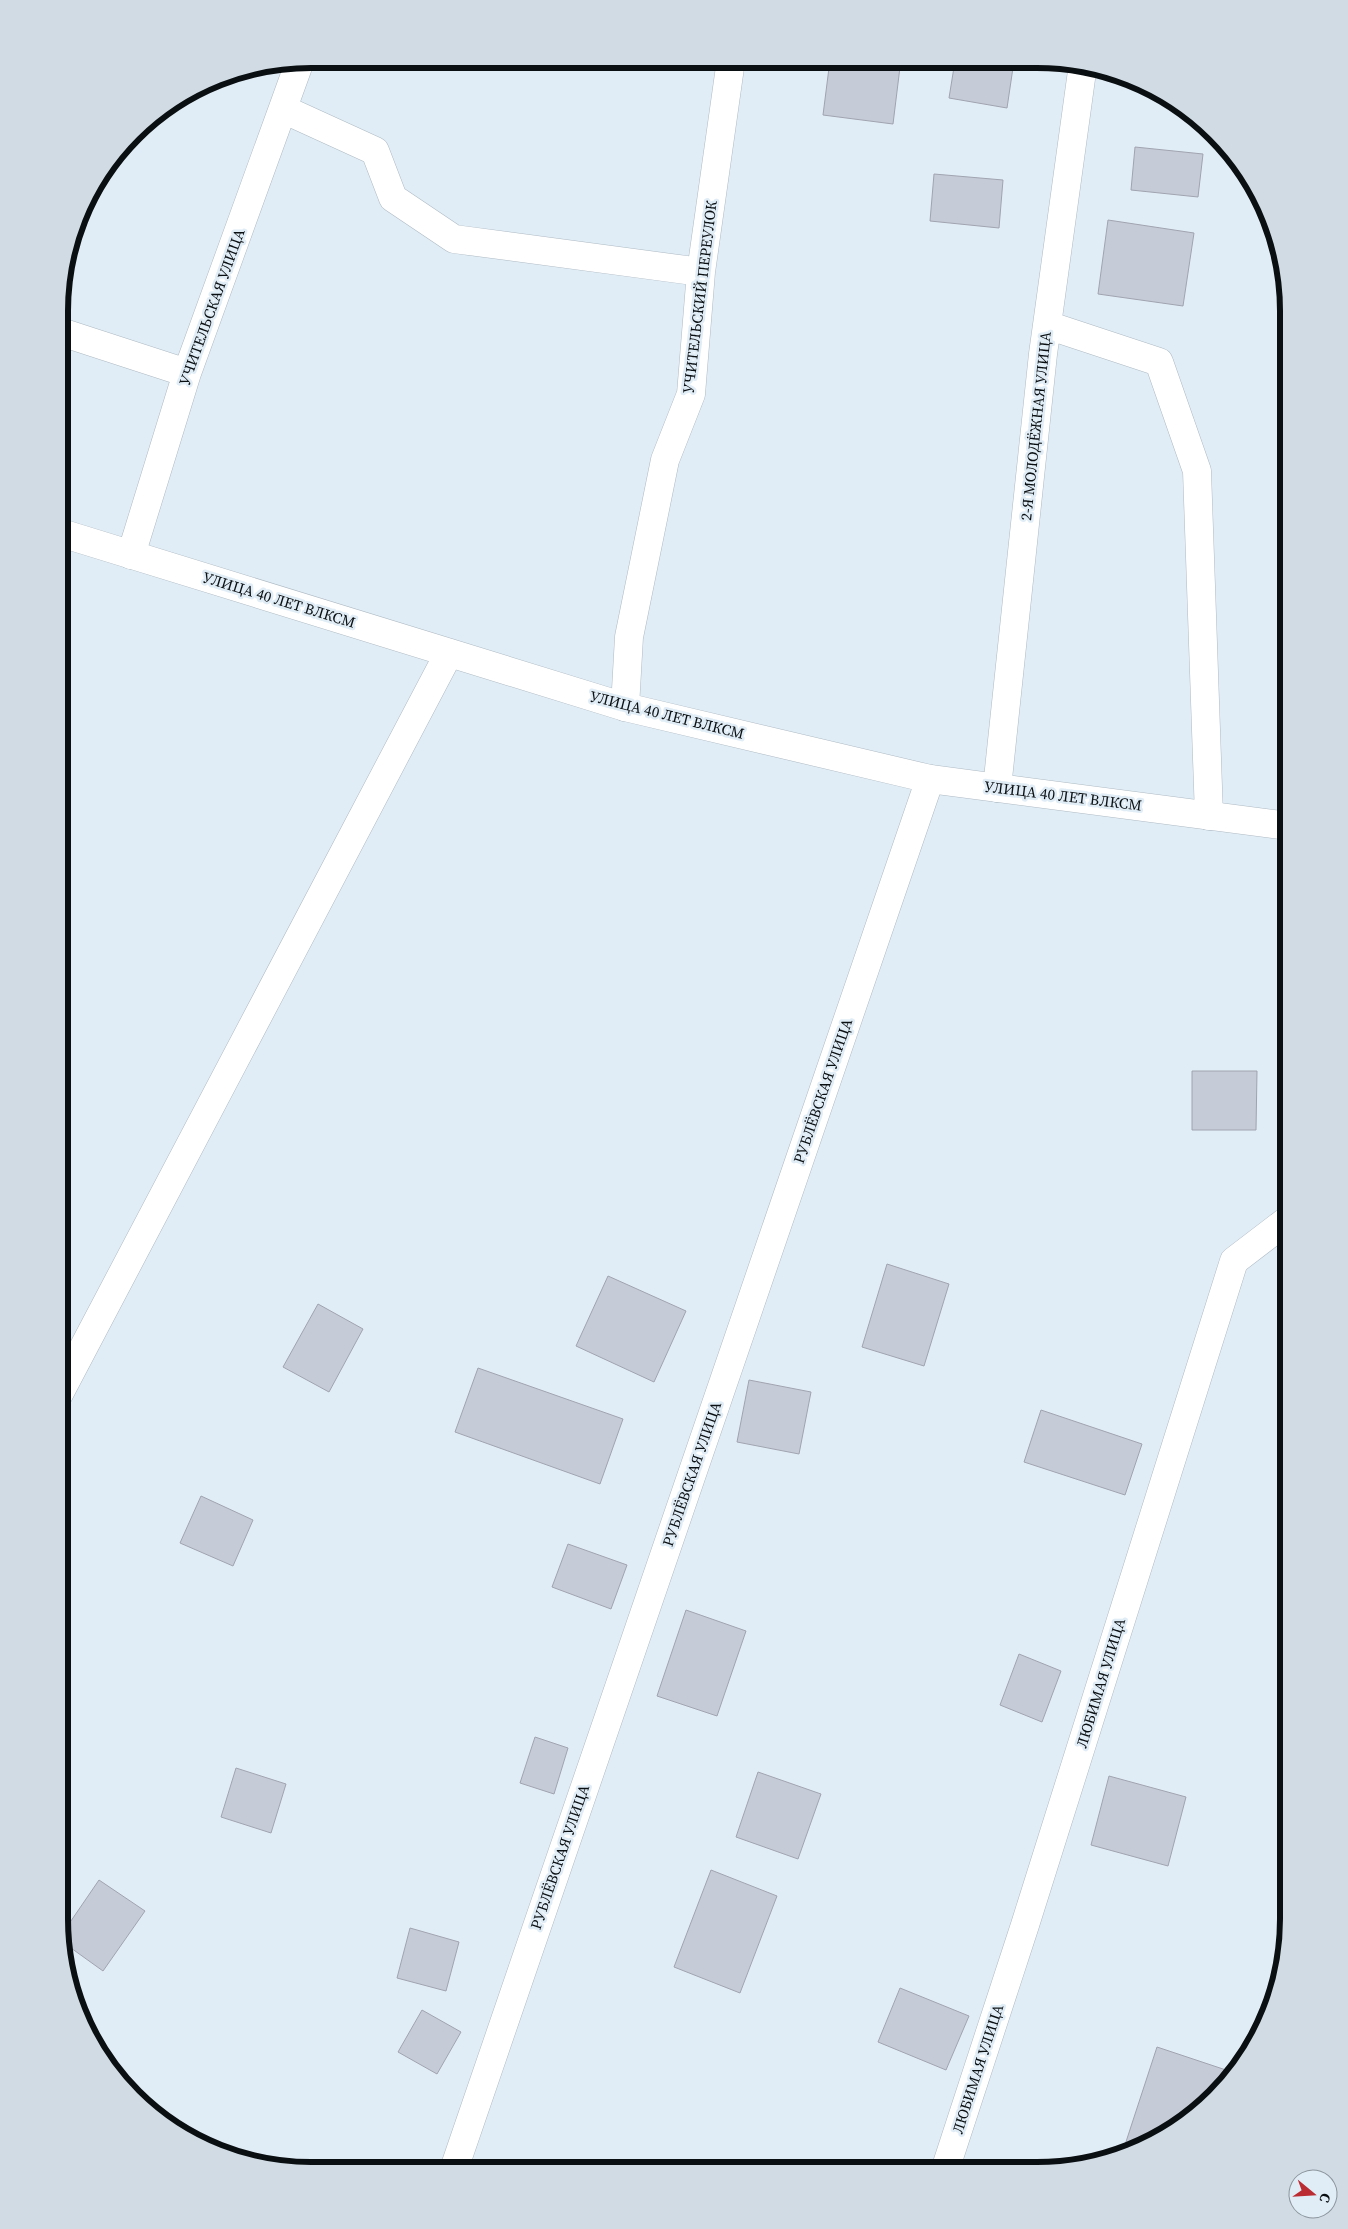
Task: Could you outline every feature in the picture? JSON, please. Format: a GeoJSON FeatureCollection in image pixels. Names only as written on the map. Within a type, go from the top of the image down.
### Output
{"type":"FeatureCollection","features":[{"type":"Feature","properties":{"kind":"street","name":"УЧИТЕЛЬСКАЯ УЛИЦА"},"geometry":{"type":"LineString","coordinates":[[131,555],[187,373],[298,68]]}},
{"type":"Feature","properties":{"kind":"street","name":"УЧИТЕЛЬСКИЙ ПЕРЕУЛОК"},"geometry":{"type":"LineString","coordinates":[[625,707],[629,637],[665,460],[690,394],[701,272],[730,68]]}},
{"type":"Feature","properties":{"kind":"street","name":"2-Я МОЛОДЁЖНАЯ УЛИЦА"},"geometry":{"type":"LineString","coordinates":[[997,788],[1047,325],[1082,72]]}},
{"type":"Feature","properties":{"kind":"street"},"geometry":{"type":"LineString","coordinates":[[283,109],[376,151],[393,198],[454,239],[701,272]]}},
{"type":"Feature","properties":{"kind":"street"},"geometry":{"type":"LineString","coordinates":[[1047,325],[1159,362],[1197,471],[1209,816]]}},
{"type":"Feature","properties":{"kind":"street"},"geometry":{"type":"LineString","coordinates":[[68,334],[187,373]]}},
{"type":"Feature","properties":{"kind":"street","name":"УЛИЦА 40 ЛЕТ ВЛКСМ"},"geometry":{"type":"LineString","coordinates":[[68,535],[625,707],[930,779],[1280,825]]}},
{"type":"Feature","properties":{"kind":"street"},"geometry":{"type":"LineString","coordinates":[[68,1377],[449,653]]}},
{"type":"Feature","properties":{"kind":"street","name":"РУБЛЁВСКАЯ УЛИЦА"},"geometry":{"type":"LineString","coordinates":[[456,2162],[930,779]]}},
{"type":"Feature","properties":{"kind":"street","name":"ЛЮБИМАЯ УЛИЦА"},"geometry":{"type":"LineString","coordinates":[[948,2162],[1025,1925],[1234,1261],[1280,1226]]}},
{"type":"Feature","properties":{"kind":"building"},"geometry":{"type":"Polygon","coordinates":[[[829,68],[900,68],[893,124],[823,115],[829,68]]]}},
{"type":"Feature","properties":{"kind":"building"},"geometry":{"type":"Polygon","coordinates":[[[954,68],[1013,68],[1007,108],[949,98],[954,68]]]}},
{"type":"Feature","properties":{"kind":"building"},"geometry":{"type":"Polygon","coordinates":[[[1135,147],[1203,154],[1198,197],[1131,190],[1135,147]]]}},
{"type":"Feature","properties":{"kind":"building"},"geometry":{"type":"Polygon","coordinates":[[[934,174],[1003,180],[999,228],[930,221],[934,174]]]}},
{"type":"Feature","properties":{"kind":"building"},"geometry":{"type":"Polygon","coordinates":[[[1108,220],[1194,233],[1183,306],[1098,294],[1108,220]]]}},
{"type":"Feature","properties":{"kind":"building"},"geometry":{"type":"Polygon","coordinates":[[[1192,1071],[1257,1071],[1256,1130],[1192,1130],[1192,1071]]]}},
{"type":"Feature","properties":{"kind":"building"},"geometry":{"type":"Polygon","coordinates":[[[887,1264],[949,1284],[924,1366],[862,1347],[887,1264]]]}},
{"type":"Feature","properties":{"kind":"building"},"geometry":{"type":"Polygon","coordinates":[[[608,1276],[686,1311],[654,1382],[576,1346],[608,1276]]]}},
{"type":"Feature","properties":{"kind":"building"},"geometry":{"type":"Polygon","coordinates":[[[318,1304],[363,1329],[329,1392],[283,1367],[318,1304]]]}},
{"type":"Feature","properties":{"kind":"building"},"geometry":{"type":"Polygon","coordinates":[[[478,1368],[623,1419],[600,1484],[455,1432],[478,1368]]]}},
{"type":"Feature","properties":{"kind":"building"},"geometry":{"type":"Polygon","coordinates":[[[749,1380],[811,1392],[799,1454],[737,1442],[749,1380]]]}},
{"type":"Feature","properties":{"kind":"building"},"geometry":{"type":"Polygon","coordinates":[[[1041,1410],[1142,1444],[1125,1495],[1024,1462],[1041,1410]]]}},
{"type":"Feature","properties":{"kind":"building"},"geometry":{"type":"Polygon","coordinates":[[[201,1496],[253,1520],[233,1566],[180,1543],[201,1496]]]}},
{"type":"Feature","properties":{"kind":"building"},"geometry":{"type":"Polygon","coordinates":[[[568,1544],[627,1565],[611,1609],[552,1587],[568,1544]]]}},
{"type":"Feature","properties":{"kind":"building"},"geometry":{"type":"Polygon","coordinates":[[[686,1610],[746,1631],[717,1716],[657,1696],[686,1610]]]}},
{"type":"Feature","properties":{"kind":"building"},"geometry":{"type":"Polygon","coordinates":[[[1019,1654],[1061,1671],[1042,1722],[1000,1705],[1019,1654]]]}},
{"type":"Feature","properties":{"kind":"building"},"geometry":{"type":"Polygon","coordinates":[[[535,1737],[568,1748],[554,1794],[520,1783],[535,1737]]]}},
{"type":"Feature","properties":{"kind":"building"},"geometry":{"type":"Polygon","coordinates":[[[236,1768],[286,1784],[271,1833],[221,1817],[236,1768]]]}},
{"type":"Feature","properties":{"kind":"building"},"geometry":{"type":"Polygon","coordinates":[[[758,1772],[821,1794],[798,1859],[736,1837],[758,1772]]]}},
{"type":"Feature","properties":{"kind":"building"},"geometry":{"type":"Polygon","coordinates":[[[1109,1776],[1186,1797],[1168,1866],[1091,1845],[1109,1776]]]}},
{"type":"Feature","properties":{"kind":"building"},"geometry":{"type":"Polygon","coordinates":[[[711,1870],[777,1896],[740,1993],[674,1967],[711,1870]]]}},
{"type":"Feature","properties":{"kind":"building"},"geometry":{"type":"Polygon","coordinates":[[[99,1880],[145,1911],[103,1971],[69,1947],[68,1925],[99,1880]]]}},
{"type":"Feature","properties":{"kind":"building"},"geometry":{"type":"Polygon","coordinates":[[[410,1928],[459,1942],[446,1991],[397,1978],[410,1928]]]}},
{"type":"Feature","properties":{"kind":"building"},"geometry":{"type":"Polygon","coordinates":[[[900,1988],[969,2016],[946,2070],[878,2042],[900,1988]]]}},
{"type":"Feature","properties":{"kind":"building"},"geometry":{"type":"Polygon","coordinates":[[[422,2010],[461,2032],[437,2074],[398,2052],[422,2010]]]}},
{"type":"Feature","properties":{"kind":"building"},"geometry":{"type":"Polygon","coordinates":[[[1157,2047],[1226,2070],[1220,2079],[1198,2101],[1173,2121],[1125,2145],[1157,2047]]]}}]}
